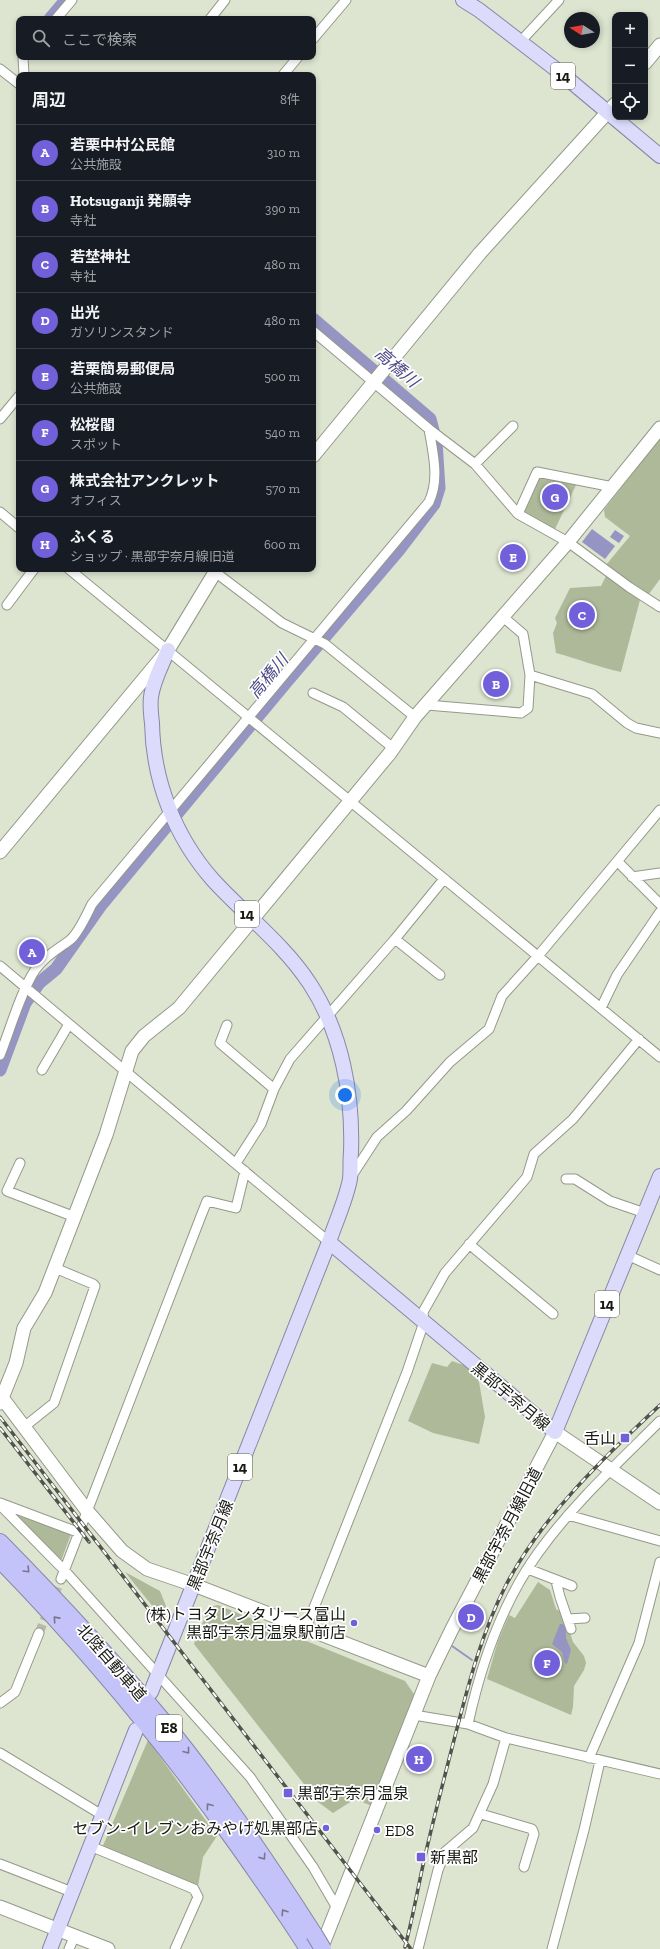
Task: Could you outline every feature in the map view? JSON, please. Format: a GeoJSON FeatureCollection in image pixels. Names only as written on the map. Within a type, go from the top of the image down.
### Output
{"type":"FeatureCollection","features":[{"type":"Feature","properties":{"kind":"highway","name":"北陸自動車道"},"geometry":{"type":"LineString","coordinates":[[0,1542],[86,1632],[164,1722],[240,1823],[309,1943]]}},
{"type":"Feature","properties":{"kind":"highway","name":"北陸自動車道"},"geometry":{"type":"LineString","coordinates":[[0,1560],[78,1643],[155,1734],[309,1943],[322,1949]]}},
{"type":"Feature","properties":{"kind":"main road","name":"14"},"geometry":{"type":"LineString","coordinates":[[463,0],[479,10],[612,109]]}},
{"type":"Feature","properties":{"kind":"main road","name":"14"},"geometry":{"type":"LineString","coordinates":[[623,120],[660,156]]}},
{"type":"Feature","properties":{"kind":"main road","name":"黒部宇奈月線"},"geometry":{"type":"LineString","coordinates":[[151,1692],[329,1242],[350,1179],[352,1128],[349,1095],[341,1055],[328,1016],[310,984],[290,958],[213,879],[195,857],[176,827],[156,770],[152,745],[151,721],[153,690],[168,650]]}},
{"type":"Feature","properties":{"kind":"main road","name":"黒部宇奈月線"},"geometry":{"type":"LineString","coordinates":[[329,1242],[555,1432],[659,1180]]}},
{"type":"Feature","properties":{"kind":"main road"},"geometry":{"type":"LineString","coordinates":[[50,1949],[136,1730]]}},
{"type":"Feature","properties":{"kind":"street"},"geometry":{"type":"LineString","coordinates":[[59,16],[72,0]]}},
{"type":"Feature","properties":{"kind":"street"},"geometry":{"type":"LineString","coordinates":[[212,16],[224,0]]}},
{"type":"Feature","properties":{"kind":"street"},"geometry":{"type":"LineString","coordinates":[[316,35],[346,0]]}},
{"type":"Feature","properties":{"kind":"street"},"geometry":{"type":"LineString","coordinates":[[520,42],[559,0]]}},
{"type":"Feature","properties":{"kind":"street"},"geometry":{"type":"LineString","coordinates":[[648,59],[660,44]]}},
{"type":"Feature","properties":{"kind":"street"},"geometry":{"type":"LineString","coordinates":[[23,60],[24,72]]}},
{"type":"Feature","properties":{"kind":"street"},"geometry":{"type":"LineString","coordinates":[[286,72],[296,60]]}},
{"type":"Feature","properties":{"kind":"street"},"geometry":{"type":"LineString","coordinates":[[0,69],[16,82]]}},
{"type":"Feature","properties":{"kind":"street"},"geometry":{"type":"LineString","coordinates":[[316,452],[480,253],[612,109]]}},
{"type":"Feature","properties":{"kind":"street"},"geometry":{"type":"LineString","coordinates":[[316,334],[374,383],[475,464],[518,514],[568,542],[629,588],[660,606]]}},
{"type":"Feature","properties":{"kind":"street"},"geometry":{"type":"LineString","coordinates":[[0,419],[16,400]]}},
{"type":"Feature","properties":{"kind":"street"},"geometry":{"type":"LineString","coordinates":[[475,464],[513,426]]}},
{"type":"Feature","properties":{"kind":"street"},"geometry":{"type":"LineString","coordinates":[[0,1055],[26,989],[34,972],[42,961],[53,951],[71,940],[92,904],[429,502],[434,491],[435,478],[429,428]]}},
{"type":"Feature","properties":{"kind":"street"},"geometry":{"type":"LineString","coordinates":[[429,1676],[194,1585],[147,1569],[122,1551],[88,1512],[1,1399],[16,1362],[24,1328],[45,1293],[106,1135],[132,1051],[144,1036],[179,1008],[350,802],[393,748],[415,717],[568,542],[660,428]]}},
{"type":"Feature","properties":{"kind":"street"},"geometry":{"type":"LineString","coordinates":[[518,514],[537,472],[613,487]]}},
{"type":"Feature","properties":{"kind":"street"},"geometry":{"type":"LineString","coordinates":[[0,512],[16,525]]}},
{"type":"Feature","properties":{"kind":"street"},"geometry":{"type":"LineString","coordinates":[[7,605],[32,572]]}},
{"type":"Feature","properties":{"kind":"street"},"geometry":{"type":"LineString","coordinates":[[73,572],[660,1057]]}},
{"type":"Feature","properties":{"kind":"street"},"geometry":{"type":"LineString","coordinates":[[0,852],[168,650],[215,572]]}},
{"type":"Feature","properties":{"kind":"street"},"geometry":{"type":"LineString","coordinates":[[218,572],[282,623],[325,644],[415,717]]}},
{"type":"Feature","properties":{"kind":"street"},"geometry":{"type":"LineString","coordinates":[[427,705],[521,713],[528,708],[530,675],[523,634],[503,617]]}},
{"type":"Feature","properties":{"kind":"street"},"geometry":{"type":"LineString","coordinates":[[530,675],[592,694],[627,723],[636,728],[660,733]]}},
{"type":"Feature","properties":{"kind":"street"},"geometry":{"type":"LineString","coordinates":[[313,693],[343,707],[393,748]]}},
{"type":"Feature","properties":{"kind":"street"},"geometry":{"type":"LineString","coordinates":[[350,1179],[378,1138],[406,1111],[450,1062],[489,1029],[502,996],[538,956],[578,906],[618,862],[660,810]]}},
{"type":"Feature","properties":{"kind":"street"},"geometry":{"type":"LineString","coordinates":[[618,862],[660,904]]}},
{"type":"Feature","properties":{"kind":"street"},"geometry":{"type":"LineString","coordinates":[[632,877],[660,873]]}},
{"type":"Feature","properties":{"kind":"street"},"geometry":{"type":"LineString","coordinates":[[236,1164],[261,1124],[274,1089],[290,1059],[396,939],[444,879]]}},
{"type":"Feature","properties":{"kind":"street"},"geometry":{"type":"LineString","coordinates":[[601,1008],[617,975],[660,912]]}},
{"type":"Feature","properties":{"kind":"street"},"geometry":{"type":"LineString","coordinates":[[396,939],[440,975]]}},
{"type":"Feature","properties":{"kind":"street"},"geometry":{"type":"LineString","coordinates":[[0,966],[329,1242]]}},
{"type":"Feature","properties":{"kind":"street"},"geometry":{"type":"LineString","coordinates":[[42,1070],[69,1024]]}},
{"type":"Feature","properties":{"kind":"street"},"geometry":{"type":"LineString","coordinates":[[227,1024],[220,1043],[274,1089]]}},
{"type":"Feature","properties":{"kind":"street"},"geometry":{"type":"LineString","coordinates":[[306,1628],[404,1379],[424,1322],[423,1312],[445,1273],[527,1177],[534,1154],[573,1119],[639,1040]]}},
{"type":"Feature","properties":{"kind":"street"},"geometry":{"type":"LineString","coordinates":[[20,1162],[4,1189],[75,1217]]}},
{"type":"Feature","properties":{"kind":"street"},"geometry":{"type":"LineString","coordinates":[[63,1575],[208,1201],[236,1208],[244,1170]]}},
{"type":"Feature","properties":{"kind":"street"},"geometry":{"type":"LineString","coordinates":[[566,1179],[575,1179],[610,1201],[645,1213]]}},
{"type":"Feature","properties":{"kind":"street"},"geometry":{"type":"LineString","coordinates":[[469,1244],[553,1314]]}},
{"type":"Feature","properties":{"kind":"street"},"geometry":{"type":"LineString","coordinates":[[627,1255],[660,1270]]}},
{"type":"Feature","properties":{"kind":"street"},"geometry":{"type":"LineString","coordinates":[[24,1428],[54,1403],[95,1286],[55,1268]]}},
{"type":"Feature","properties":{"kind":"street"},"geometry":{"type":"LineString","coordinates":[[468,1724],[477,1685],[491,1643],[507,1606],[537,1554],[568,1515],[610,1470],[660,1421]]}},
{"type":"Feature","properties":{"kind":"street"},"geometry":{"type":"LineString","coordinates":[[555,1432],[660,1504]]}},
{"type":"Feature","properties":{"kind":"street","name":"黒部宇奈月線旧道"},"geometry":{"type":"LineString","coordinates":[[322,1949],[429,1676],[555,1432]]}},
{"type":"Feature","properties":{"kind":"street"},"geometry":{"type":"LineString","coordinates":[[0,1504],[80,1533]]}},
{"type":"Feature","properties":{"kind":"street"},"geometry":{"type":"LineString","coordinates":[[0,1504],[63,1575],[158,1673],[250,1777],[313,1867],[337,1908]]}},
{"type":"Feature","properties":{"kind":"street"},"geometry":{"type":"LineString","coordinates":[[568,1515],[660,1541]]}},
{"type":"Feature","properties":{"kind":"street"},"geometry":{"type":"LineString","coordinates":[[589,1758],[639,1643],[660,1562]]}},
{"type":"Feature","properties":{"kind":"street"},"geometry":{"type":"LineString","coordinates":[[528,1569],[572,1586]]}},
{"type":"Feature","properties":{"kind":"street"},"geometry":{"type":"LineString","coordinates":[[556,1581],[572,1629]]}},
{"type":"Feature","properties":{"kind":"street"},"geometry":{"type":"LineString","coordinates":[[568,1619],[584,1618]]}},
{"type":"Feature","properties":{"kind":"street"},"geometry":{"type":"LineString","coordinates":[[0,1703],[15,1692],[39,1633]]}},
{"type":"Feature","properties":{"kind":"street"},"geometry":{"type":"LineString","coordinates":[[414,1715],[468,1724],[506,1738],[660,1774]]}},
{"type":"Feature","properties":{"kind":"street"},"geometry":{"type":"LineString","coordinates":[[418,1949],[438,1870],[445,1852],[473,1828],[493,1784],[506,1738]]}},
{"type":"Feature","properties":{"kind":"street"},"geometry":{"type":"LineString","coordinates":[[0,1753],[102,1815]]}},
{"type":"Feature","properties":{"kind":"street"},"geometry":{"type":"LineString","coordinates":[[552,1949],[584,1830],[600,1761]]}},
{"type":"Feature","properties":{"kind":"street"},"geometry":{"type":"LineString","coordinates":[[480,1814],[532,1829],[534,1834],[524,1867]]}},
{"type":"Feature","properties":{"kind":"street"},"geometry":{"type":"LineString","coordinates":[[90,1846],[194,1889],[198,1897],[174,1949]]}},
{"type":"Feature","properties":{"kind":"street"},"geometry":{"type":"LineString","coordinates":[[0,1864],[72,1892]]}},
{"type":"Feature","properties":{"kind":"street"},"geometry":{"type":"LineString","coordinates":[[0,1907],[58,1928],[108,1949]]}},
{"type":"Feature","properties":{"kind":"street"},"geometry":{"type":"LineString","coordinates":[[69,1949],[75,1936]]}},
{"type":"Feature","properties":{"kind":"green space"},"geometry":{"type":"Polygon","coordinates":[[[660,438],[660,579],[649,594],[606,565],[630,536],[605,517],[604,510],[660,438]]]}},
{"type":"Feature","properties":{"kind":"green space"},"geometry":{"type":"Polygon","coordinates":[[[539,475],[577,483],[555,529],[523,511],[539,475]]]}},
{"type":"Feature","properties":{"kind":"green space"},"geometry":{"type":"Polygon","coordinates":[[[606,576],[640,600],[621,672],[556,653],[553,633],[557,623],[555,618],[570,588],[601,586],[606,576]]]}},
{"type":"Feature","properties":{"kind":"green space"},"geometry":{"type":"Polygon","coordinates":[[[452,1361],[477,1370],[485,1417],[479,1444],[433,1433],[408,1421],[432,1363],[447,1367],[452,1361]]]}},
{"type":"Feature","properties":{"kind":"green space"},"geometry":{"type":"Polygon","coordinates":[[[12,1513],[71,1534],[61,1561],[12,1513]]]}},
{"type":"Feature","properties":{"kind":"green space"},"geometry":{"type":"Polygon","coordinates":[[[125,1572],[160,1591],[166,1606],[162,1618],[125,1572]]]}},
{"type":"Feature","properties":{"kind":"green space"},"geometry":{"type":"Polygon","coordinates":[[[538,1582],[550,1590],[556,1609],[562,1613],[573,1642],[584,1656],[586,1663],[584,1670],[574,1686],[571,1715],[487,1679],[498,1641],[509,1615],[515,1618],[538,1582]]]}},
{"type":"Feature","properties":{"kind":"green space"},"geometry":{"type":"Polygon","coordinates":[[[218,1605],[405,1681],[416,1697],[372,1806],[355,1799],[333,1813],[318,1802],[194,1644],[209,1607],[218,1605]]]}},
{"type":"Feature","properties":{"kind":"green space"},"geometry":{"type":"Polygon","coordinates":[[[148,1740],[217,1836],[203,1857],[198,1886],[102,1848],[148,1740]]]}},
{"type":"Feature","properties":{"kind":"water"},"geometry":{"type":"Polygon","coordinates":[[[592,529],[615,546],[605,559],[582,542],[592,529]]]}},
{"type":"Feature","properties":{"kind":"water"},"geometry":{"type":"Polygon","coordinates":[[[615,530],[624,536],[619,543],[610,537],[615,530]]]}},
{"type":"Feature","properties":{"kind":"water"},"geometry":{"type":"Polygon","coordinates":[[[560,1624],[563,1624],[566,1629],[566,1638],[571,1650],[567,1664],[565,1663],[562,1652],[552,1644],[560,1624]]]}},
{"type":"Feature","properties":{"kind":"waterway","name":"高橋川"},"geometry":{"type":"LineString","coordinates":[[53,16],[66,0]]}},
{"type":"Feature","properties":{"kind":"waterway","name":"高橋川"},"geometry":{"type":"LineString","coordinates":[[0,1070],[25,1003],[39,983],[56,969],[101,905],[287,681],[398,551],[434,504],[439,488],[436,442],[430,419],[316,322]]}},
{"type":"Feature","properties":{"kind":"waterway"},"geometry":{"type":"LineString","coordinates":[[452,1646],[472,1660]]}},
{"type":"Feature","properties":{"kind":"tunnel"},"geometry":{"type":"LineString","coordinates":[[39,1633],[61,1579]]}},
{"type":"Feature","properties":{"kind":"railway"},"geometry":{"type":"LineString","coordinates":[[405,1947],[428,1841],[465,1700],[482,1641],[497,1604],[521,1559],[556,1511],[596,1467],[660,1405]]}},
{"type":"Feature","properties":{"kind":"railway"},"geometry":{"type":"LineString","coordinates":[[0,1417],[411,1949]]}},
{"type":"Feature","properties":{"kind":"railway"},"geometry":{"type":"LineString","coordinates":[[0,1428],[89,1542]]}},
{"type":"Feature","properties":{"kind":"place","name":"株式会社アンクレット"},"geometry":{"type":"Point","coordinates":[555,497]}},
{"type":"Feature","properties":{"kind":"place","name":"若栗簡易郵便局"},"geometry":{"type":"Point","coordinates":[513,557]}},
{"type":"Feature","properties":{"kind":"place","name":"若埜神社"},"geometry":{"type":"Point","coordinates":[582,615]}},
{"type":"Feature","properties":{"kind":"place","name":"Hotsuganji 発願寺"},"geometry":{"type":"Point","coordinates":[496,684]}},
{"type":"Feature","properties":{"kind":"place","name":"若栗中村公民館"},"geometry":{"type":"Point","coordinates":[32,952]}},
{"type":"Feature","properties":{"kind":"place","name":"舌山"},"geometry":{"type":"Point","coordinates":[625,1438]}},
{"type":"Feature","properties":{"kind":"place","name":"出光"},"geometry":{"type":"Point","coordinates":[471,1617]}},
{"type":"Feature","properties":{"kind":"place","name":"(株)トヨタレンタリース富山 黒部宇奈月温泉駅前店"},"geometry":{"type":"Point","coordinates":[354,1623]}},
{"type":"Feature","properties":{"kind":"place","name":"松桜閣"},"geometry":{"type":"Point","coordinates":[547,1663]}},
{"type":"Feature","properties":{"kind":"place","name":"ふくる"},"geometry":{"type":"Point","coordinates":[419,1759]}},
{"type":"Feature","properties":{"kind":"place","name":"黒部宇奈月温泉"},"geometry":{"type":"Point","coordinates":[288,1793]}},
{"type":"Feature","properties":{"kind":"place","name":"セブン-イレブンおみやげ処黒部店"},"geometry":{"type":"Point","coordinates":[326,1828]}},
{"type":"Feature","properties":{"kind":"place","name":"ED8"},"geometry":{"type":"Point","coordinates":[377,1830]}},
{"type":"Feature","properties":{"kind":"place","name":"新黒部"},"geometry":{"type":"Point","coordinates":[421,1857]}}]}
